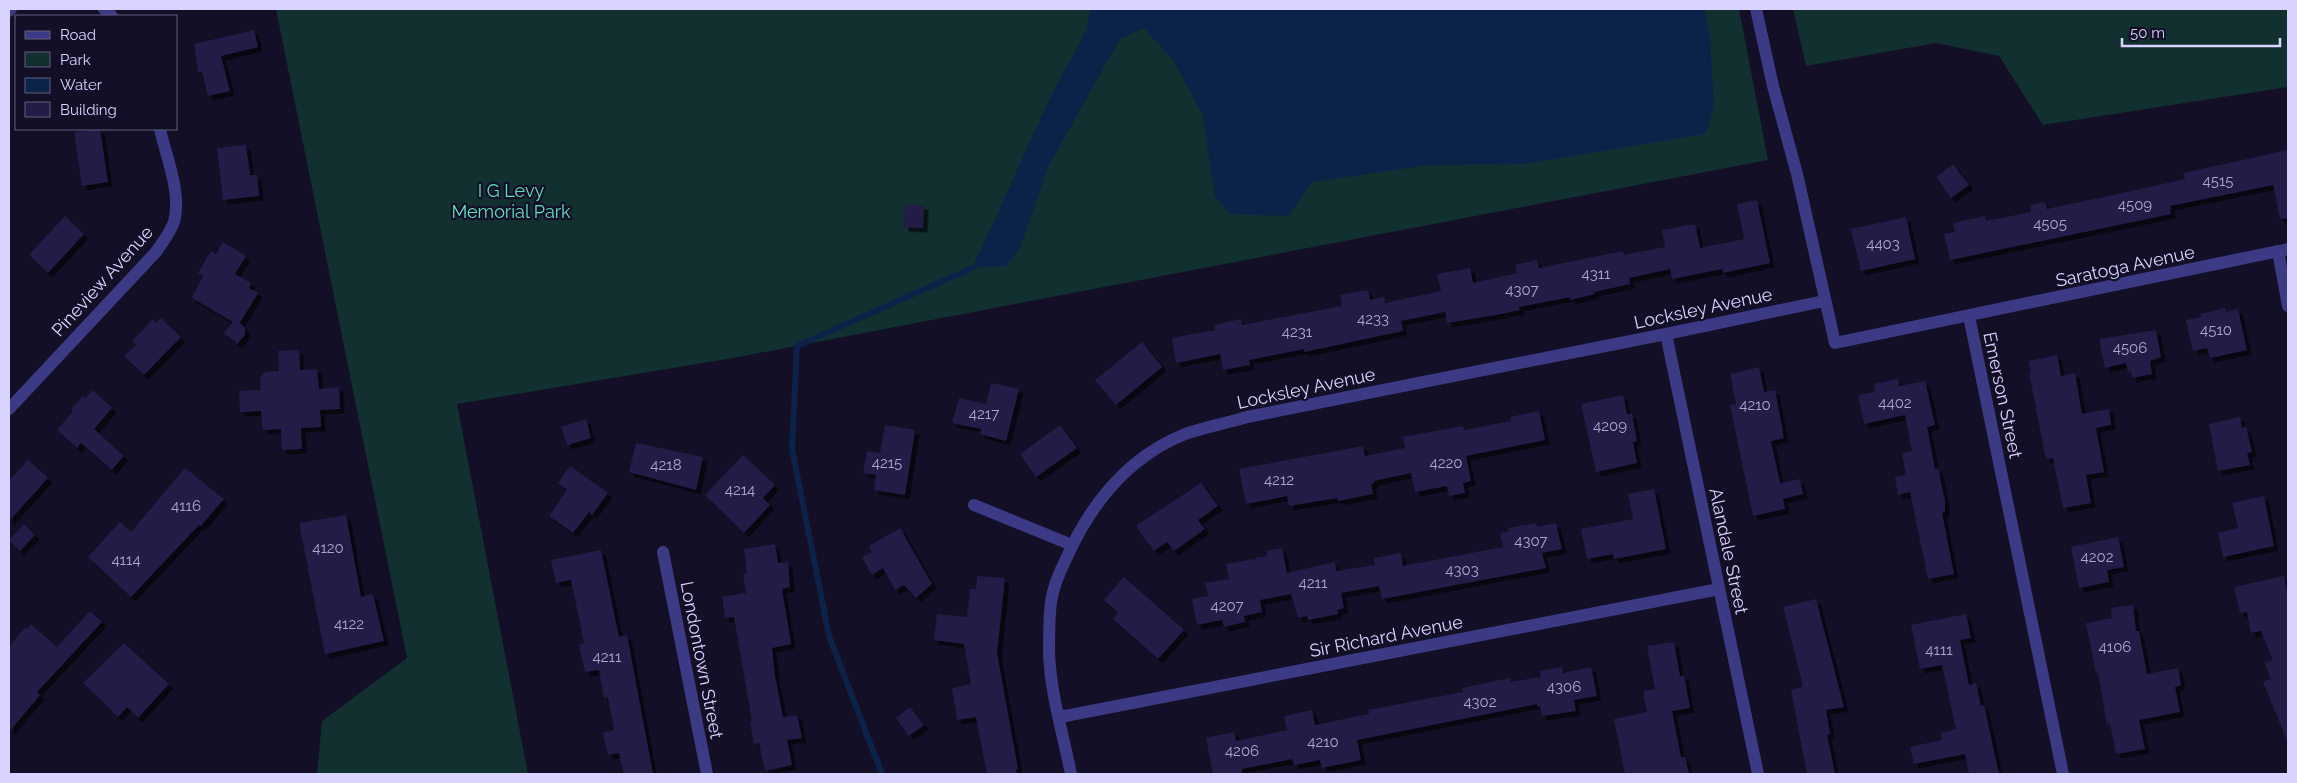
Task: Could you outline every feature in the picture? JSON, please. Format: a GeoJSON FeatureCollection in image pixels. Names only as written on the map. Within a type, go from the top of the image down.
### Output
{"type":"FeatureCollection","features":[{"type":"Feature","properties":{"kind":"street","name":"Emerson Street"},"geometry":{"type":"LineString","coordinates":[[1756,9],[1773,86],[1800,184],[1824,301],[1835,343],[1969,316],[2063,774]]}},
{"type":"Feature","properties":{"kind":"street","name":"Pineview Avenue"},"geometry":{"type":"LineString","coordinates":[[9,409],[156,252],[168,236],[174,221],[176,206],[174,188],[160,130]]}},
{"type":"Feature","properties":{"kind":"street"},"geometry":{"type":"LineString","coordinates":[[2283,250],[2288,306]]}},
{"type":"Feature","properties":{"kind":"street","name":"Saratoga Avenue"},"geometry":{"type":"LineString","coordinates":[[1969,316],[2283,250]]}},
{"type":"Feature","properties":{"kind":"street","name":"Locksley Avenue"},"geometry":{"type":"LineString","coordinates":[[1071,774],[1051,677],[1049,652],[1051,602],[1056,581],[1087,517],[1108,488],[1136,464],[1160,447],[1186,434],[1248,417],[1824,301]]}},
{"type":"Feature","properties":{"kind":"street","name":"Alandale Street"},"geometry":{"type":"LineString","coordinates":[[1666,334],[1758,774]]}},
{"type":"Feature","properties":{"kind":"street"},"geometry":{"type":"LineString","coordinates":[[974,505],[1072,545]]}},
{"type":"Feature","properties":{"kind":"street","name":"Londontown Street"},"geometry":{"type":"LineString","coordinates":[[663,552],[707,774]]}},
{"type":"Feature","properties":{"kind":"street","name":"Sir Richard Avenue"},"geometry":{"type":"LineString","coordinates":[[1060,717],[1719,589]]}},
{"type":"Feature","properties":{"kind":"green space","name":"I G Levy Memorial Park"},"geometry":{"type":"Polygon","coordinates":[[[276,9],[1739,9],[1768,160],[733,358],[457,404],[528,774],[317,774],[322,721],[407,658],[276,9]]]}},
{"type":"Feature","properties":{"kind":"green space"},"geometry":{"type":"Polygon","coordinates":[[[1793,9],[2288,9],[2288,87],[2043,125],[1999,56],[1936,43],[1806,66],[1793,9]]]}},
{"type":"Feature","properties":{"kind":"water"},"geometry":{"type":"Polygon","coordinates":[[[1090,9],[1704,9],[1710,36],[1714,108],[1705,134],[1524,164],[1428,165],[1312,182],[1288,216],[1230,214],[1215,196],[1202,113],[1173,60],[1144,28],[1120,39],[1049,165],[1020,248],[1006,266],[972,268],[1044,110],[1082,39],[1089,19],[1090,9]]]}},
{"type":"Feature","properties":{"kind":"building"},"geometry":{"type":"Polygon","coordinates":[[[254,30],[258,47],[221,56],[230,91],[208,96],[202,72],[198,72],[194,44],[254,30]]]}},
{"type":"Feature","properties":{"kind":"building"},"geometry":{"type":"Polygon","coordinates":[[[100,130],[108,182],[82,186],[74,132],[100,130]]]}},
{"type":"Feature","properties":{"kind":"building"},"geometry":{"type":"Polygon","coordinates":[[[246,145],[250,175],[257,175],[259,196],[223,200],[217,148],[246,145]]]}},
{"type":"Feature","properties":{"kind":"building"},"geometry":{"type":"Polygon","coordinates":[[[2288,150],[2288,218],[2280,219],[2273,185],[2170,206],[2171,214],[1950,260],[1944,234],[1955,232],[1953,223],[1985,216],[1986,221],[2031,212],[2030,205],[2045,202],[2047,209],[2099,198],[2185,179],[2183,173],[2288,150]]]}},
{"type":"Feature","properties":{"kind":"building"},"geometry":{"type":"Polygon","coordinates":[[[1953,164],[1969,185],[1951,198],[1936,177],[1953,164]]]}},
{"type":"Feature","properties":{"kind":"building"},"geometry":{"type":"Polygon","coordinates":[[[1757,200],[1770,263],[1723,273],[1722,269],[1672,279],[1670,269],[1629,278],[1630,284],[1594,292],[1595,294],[1570,300],[1570,297],[1519,307],[1520,310],[1447,323],[1445,312],[1401,321],[1403,331],[1304,352],[1304,349],[1249,360],[1250,365],[1223,370],[1220,354],[1176,363],[1172,338],[1215,330],[1214,325],[1241,319],[1242,325],[1342,306],[1340,295],[1368,290],[1370,300],[1384,297],[1385,303],[1441,291],[1437,274],[1470,268],[1473,283],[1517,273],[1515,265],[1537,260],[1539,268],[1623,251],[1624,255],[1665,247],[1662,230],[1695,224],[1700,248],[1744,239],[1737,204],[1757,200]]]}},
{"type":"Feature","properties":{"kind":"building"},"geometry":{"type":"Polygon","coordinates":[[[905,205],[924,205],[923,228],[904,227],[905,205]]]}},
{"type":"Feature","properties":{"kind":"building"},"geometry":{"type":"Polygon","coordinates":[[[65,216],[84,234],[48,273],[29,255],[65,216]]]}},
{"type":"Feature","properties":{"kind":"building"},"geometry":{"type":"Polygon","coordinates":[[[1906,217],[1915,259],[1861,271],[1851,229],[1906,217]]]}},
{"type":"Feature","properties":{"kind":"building"},"geometry":{"type":"Polygon","coordinates":[[[223,242],[246,256],[235,274],[251,283],[249,288],[258,293],[240,323],[245,328],[245,335],[237,344],[224,333],[233,322],[192,298],[203,276],[198,273],[211,251],[216,254],[223,242]]]}},
{"type":"Feature","properties":{"kind":"building"},"geometry":{"type":"Polygon","coordinates":[[[2225,308],[2226,312],[2238,309],[2247,350],[2210,358],[2207,348],[2193,351],[2186,320],[2201,317],[2200,314],[2225,308]]]}},
{"type":"Feature","properties":{"kind":"building"},"geometry":{"type":"Polygon","coordinates":[[[161,318],[181,337],[144,375],[124,356],[136,345],[132,341],[153,319],[156,323],[161,318]]]}},
{"type":"Feature","properties":{"kind":"building"},"geometry":{"type":"Polygon","coordinates":[[[2156,330],[2161,357],[2150,361],[2152,374],[2132,378],[2131,371],[2128,372],[2126,363],[2105,368],[2099,339],[2156,330]]]}},
{"type":"Feature","properties":{"kind":"building"},"geometry":{"type":"Polygon","coordinates":[[[1142,342],[1162,367],[1116,405],[1095,380],[1142,342]]]}},
{"type":"Feature","properties":{"kind":"building"},"geometry":{"type":"Polygon","coordinates":[[[299,350],[300,370],[317,369],[319,389],[339,387],[340,409],[320,410],[321,427],[301,428],[302,449],[282,450],[281,429],[263,430],[261,411],[240,412],[239,391],[261,390],[260,377],[265,372],[279,371],[278,351],[299,350]]]}},
{"type":"Feature","properties":{"kind":"building"},"geometry":{"type":"Polygon","coordinates":[[[2057,355],[2061,376],[2075,373],[2082,414],[2109,409],[2111,425],[2096,428],[2104,472],[2086,475],[2091,503],[2063,508],[2053,458],[2046,459],[2029,373],[2031,373],[2029,361],[2057,355]]]}},
{"type":"Feature","properties":{"kind":"building"},"geometry":{"type":"Polygon","coordinates":[[[1759,367],[1764,392],[1775,390],[1784,438],[1771,441],[1780,483],[1800,479],[1803,494],[1783,499],[1785,509],[1753,516],[1730,405],[1736,404],[1730,374],[1759,367]]]}},
{"type":"Feature","properties":{"kind":"building"},"geometry":{"type":"Polygon","coordinates":[[[1898,379],[1899,386],[1925,381],[1935,425],[1927,427],[1935,469],[1938,468],[1945,501],[1945,512],[1942,513],[1954,574],[1928,579],[1910,492],[1898,495],[1895,477],[1906,475],[1902,453],[1912,451],[1905,415],[1864,424],[1858,395],[1875,392],[1874,384],[1898,379]]]}},
{"type":"Feature","properties":{"kind":"building"},"geometry":{"type":"Polygon","coordinates":[[[991,383],[1019,389],[1006,441],[980,434],[981,429],[952,423],[959,398],[986,404],[991,383]]]}},
{"type":"Feature","properties":{"kind":"building"},"geometry":{"type":"Polygon","coordinates":[[[93,390],[112,408],[94,429],[124,456],[112,470],[81,443],[77,448],[57,430],[73,411],[71,409],[83,396],[85,398],[93,390]]]}},
{"type":"Feature","properties":{"kind":"building"},"geometry":{"type":"Polygon","coordinates":[[[1623,395],[1627,414],[1632,414],[1637,441],[1633,442],[1637,463],[1596,472],[1581,404],[1623,395]]]}},
{"type":"Feature","properties":{"kind":"building"},"geometry":{"type":"Polygon","coordinates":[[[1539,411],[1545,440],[1466,456],[1471,481],[1463,483],[1465,493],[1449,496],[1447,486],[1415,492],[1411,473],[1374,481],[1371,484],[1373,494],[1338,501],[1337,498],[1289,506],[1287,496],[1246,504],[1239,469],[1363,446],[1365,456],[1405,448],[1403,437],[1463,426],[1464,430],[1511,421],[1510,417],[1539,411]]]}},
{"type":"Feature","properties":{"kind":"building"},"geometry":{"type":"Polygon","coordinates":[[[2240,417],[2242,428],[2246,427],[2252,452],[2247,453],[2250,465],[2218,471],[2209,424],[2240,417]]]}},
{"type":"Feature","properties":{"kind":"building"},"geometry":{"type":"Polygon","coordinates":[[[586,419],[591,438],[567,445],[561,427],[586,419]]]}},
{"type":"Feature","properties":{"kind":"building"},"geometry":{"type":"Polygon","coordinates":[[[885,425],[915,430],[905,495],[874,490],[876,475],[863,473],[867,451],[880,453],[885,425]]]}},
{"type":"Feature","properties":{"kind":"building"},"geometry":{"type":"Polygon","coordinates":[[[1060,425],[1077,448],[1036,477],[1020,454],[1060,425]]]}},
{"type":"Feature","properties":{"kind":"building"},"geometry":{"type":"Polygon","coordinates":[[[636,443],[703,457],[696,490],[629,472],[636,443]]]}},
{"type":"Feature","properties":{"kind":"building"},"geometry":{"type":"Polygon","coordinates":[[[743,455],[775,485],[763,498],[770,505],[744,533],[705,495],[743,455]]]}},
{"type":"Feature","properties":{"kind":"building"},"geometry":{"type":"Polygon","coordinates":[[[28,460],[48,478],[9,521],[9,481],[28,460]]]}},
{"type":"Feature","properties":{"kind":"building"},"geometry":{"type":"Polygon","coordinates":[[[570,466],[608,493],[592,515],[589,512],[573,533],[549,516],[567,490],[558,483],[570,466]]]}},
{"type":"Feature","properties":{"kind":"building"},"geometry":{"type":"Polygon","coordinates":[[[185,468],[224,499],[201,526],[199,525],[131,597],[88,557],[120,522],[131,532],[185,468]]]}},
{"type":"Feature","properties":{"kind":"building"},"geometry":{"type":"Polygon","coordinates":[[[1201,483],[1218,506],[1198,520],[1205,529],[1174,551],[1167,542],[1154,551],[1137,528],[1137,525],[1201,483]]]}},
{"type":"Feature","properties":{"kind":"building"},"geometry":{"type":"Polygon","coordinates":[[[1654,489],[1666,549],[1614,559],[1613,554],[1587,559],[1581,529],[1633,519],[1628,494],[1654,489]]]}},
{"type":"Feature","properties":{"kind":"building"},"geometry":{"type":"Polygon","coordinates":[[[2264,496],[2274,546],[2223,557],[2218,533],[2238,528],[2232,503],[2264,496]]]}},
{"type":"Feature","properties":{"kind":"building"},"geometry":{"type":"Polygon","coordinates":[[[346,515],[361,597],[373,594],[384,641],[325,654],[299,523],[346,515]]]}},
{"type":"Feature","properties":{"kind":"building"},"geometry":{"type":"Polygon","coordinates":[[[1536,523],[1537,527],[1556,523],[1562,549],[1542,553],[1546,568],[1382,599],[1379,586],[1341,593],[1344,608],[1337,610],[1338,614],[1308,620],[1307,616],[1298,618],[1291,594],[1260,600],[1262,612],[1244,616],[1245,622],[1224,627],[1222,620],[1197,625],[1192,599],[1208,596],[1205,583],[1229,579],[1226,564],[1256,560],[1255,558],[1267,556],[1266,551],[1282,548],[1287,573],[1335,562],[1336,571],[1375,565],[1374,558],[1401,553],[1403,566],[1503,547],[1500,533],[1509,531],[1508,528],[1536,523]]]}},
{"type":"Feature","properties":{"kind":"building"},"geometry":{"type":"Polygon","coordinates":[[[24,524],[35,535],[20,551],[9,540],[24,524]]]}},
{"type":"Feature","properties":{"kind":"building"},"geometry":{"type":"Polygon","coordinates":[[[900,528],[932,584],[916,598],[904,585],[895,590],[883,568],[872,575],[862,557],[872,552],[869,546],[900,528]]]}},
{"type":"Feature","properties":{"kind":"building"},"geometry":{"type":"Polygon","coordinates":[[[2118,537],[2124,567],[2107,570],[2109,582],[2079,588],[2071,547],[2118,537]]]}},
{"type":"Feature","properties":{"kind":"building"},"geometry":{"type":"Polygon","coordinates":[[[775,544],[778,563],[788,562],[790,587],[782,589],[791,644],[772,648],[775,676],[783,717],[797,715],[802,738],[787,740],[792,765],[765,771],[759,743],[754,744],[750,722],[752,721],[734,617],[725,618],[722,597],[746,593],[743,574],[747,574],[744,549],[775,544]]]}},
{"type":"Feature","properties":{"kind":"building"},"geometry":{"type":"Polygon","coordinates":[[[601,550],[619,637],[627,635],[653,774],[624,774],[619,753],[608,755],[603,733],[614,730],[608,697],[604,698],[599,670],[585,672],[579,644],[584,643],[571,580],[556,583],[551,560],[601,550]]]}},
{"type":"Feature","properties":{"kind":"building"},"geometry":{"type":"Polygon","coordinates":[[[977,576],[1005,578],[997,653],[1018,769],[1016,770],[1017,774],[987,774],[976,717],[957,720],[952,688],[971,684],[964,644],[934,640],[937,614],[967,617],[970,589],[976,589],[977,576]]]}},
{"type":"Feature","properties":{"kind":"building"},"geometry":{"type":"Polygon","coordinates":[[[2284,576],[2288,597],[2288,743],[2263,682],[2271,679],[2265,663],[2273,660],[2261,631],[2251,633],[2247,612],[2240,613],[2234,587],[2284,576]]]}},
{"type":"Feature","properties":{"kind":"building"},"geometry":{"type":"Polygon","coordinates":[[[1124,577],[1184,630],[1158,659],[1113,619],[1118,613],[1104,600],[1124,577]]]}},
{"type":"Feature","properties":{"kind":"building"},"geometry":{"type":"Polygon","coordinates":[[[1816,599],[1844,707],[1826,710],[1830,734],[1827,735],[1835,774],[1807,774],[1791,690],[1803,687],[1783,607],[1816,599]]]}},
{"type":"Feature","properties":{"kind":"building"},"geometry":{"type":"Polygon","coordinates":[[[2133,605],[2136,631],[2139,631],[2147,674],[2178,668],[2181,685],[2175,687],[2180,712],[2139,720],[2145,749],[2116,754],[2110,724],[2107,725],[2098,672],[2096,673],[2086,623],[2112,618],[2111,608],[2133,605]]]}},
{"type":"Feature","properties":{"kind":"building"},"geometry":{"type":"Polygon","coordinates":[[[90,611],[102,622],[37,692],[40,695],[9,732],[9,647],[25,627],[27,629],[31,624],[57,647],[90,611]]]}},
{"type":"Feature","properties":{"kind":"building"},"geometry":{"type":"Polygon","coordinates":[[[1966,614],[1971,638],[1960,640],[1969,685],[1976,683],[1981,706],[1984,705],[1999,774],[1969,774],[1965,754],[1914,764],[1910,747],[1942,740],[1941,733],[1956,729],[1942,665],[1920,669],[1911,625],[1966,614]]]}},
{"type":"Feature","properties":{"kind":"building"},"geometry":{"type":"Polygon","coordinates":[[[1674,642],[1680,676],[1684,675],[1690,708],[1672,711],[1681,757],[1685,757],[1689,774],[1625,774],[1614,719],[1647,712],[1643,691],[1655,689],[1647,646],[1674,642]]]}},
{"type":"Feature","properties":{"kind":"building"},"geometry":{"type":"Polygon","coordinates":[[[124,643],[169,684],[138,718],[127,707],[118,717],[83,683],[124,643]]]}},
{"type":"Feature","properties":{"kind":"building"},"geometry":{"type":"Polygon","coordinates":[[[1562,667],[1563,673],[1591,667],[1597,696],[1574,700],[1576,711],[1542,716],[1540,706],[1537,707],[1537,704],[1357,740],[1361,760],[1322,768],[1320,760],[1294,765],[1292,759],[1242,769],[1242,774],[1213,774],[1206,738],[1234,732],[1236,741],[1287,730],[1284,716],[1312,710],[1315,725],[1369,714],[1368,710],[1463,692],[1462,688],[1510,678],[1511,682],[1541,677],[1540,671],[1562,667]]]}},
{"type":"Feature","properties":{"kind":"building"},"geometry":{"type":"Polygon","coordinates":[[[910,707],[924,725],[909,736],[896,718],[910,707]]]}},
{"type":"Feature","properties":{"kind":"waterway"},"geometry":{"type":"LineString","coordinates":[[882,774],[829,636],[792,449],[797,346],[972,268]]}}]}
